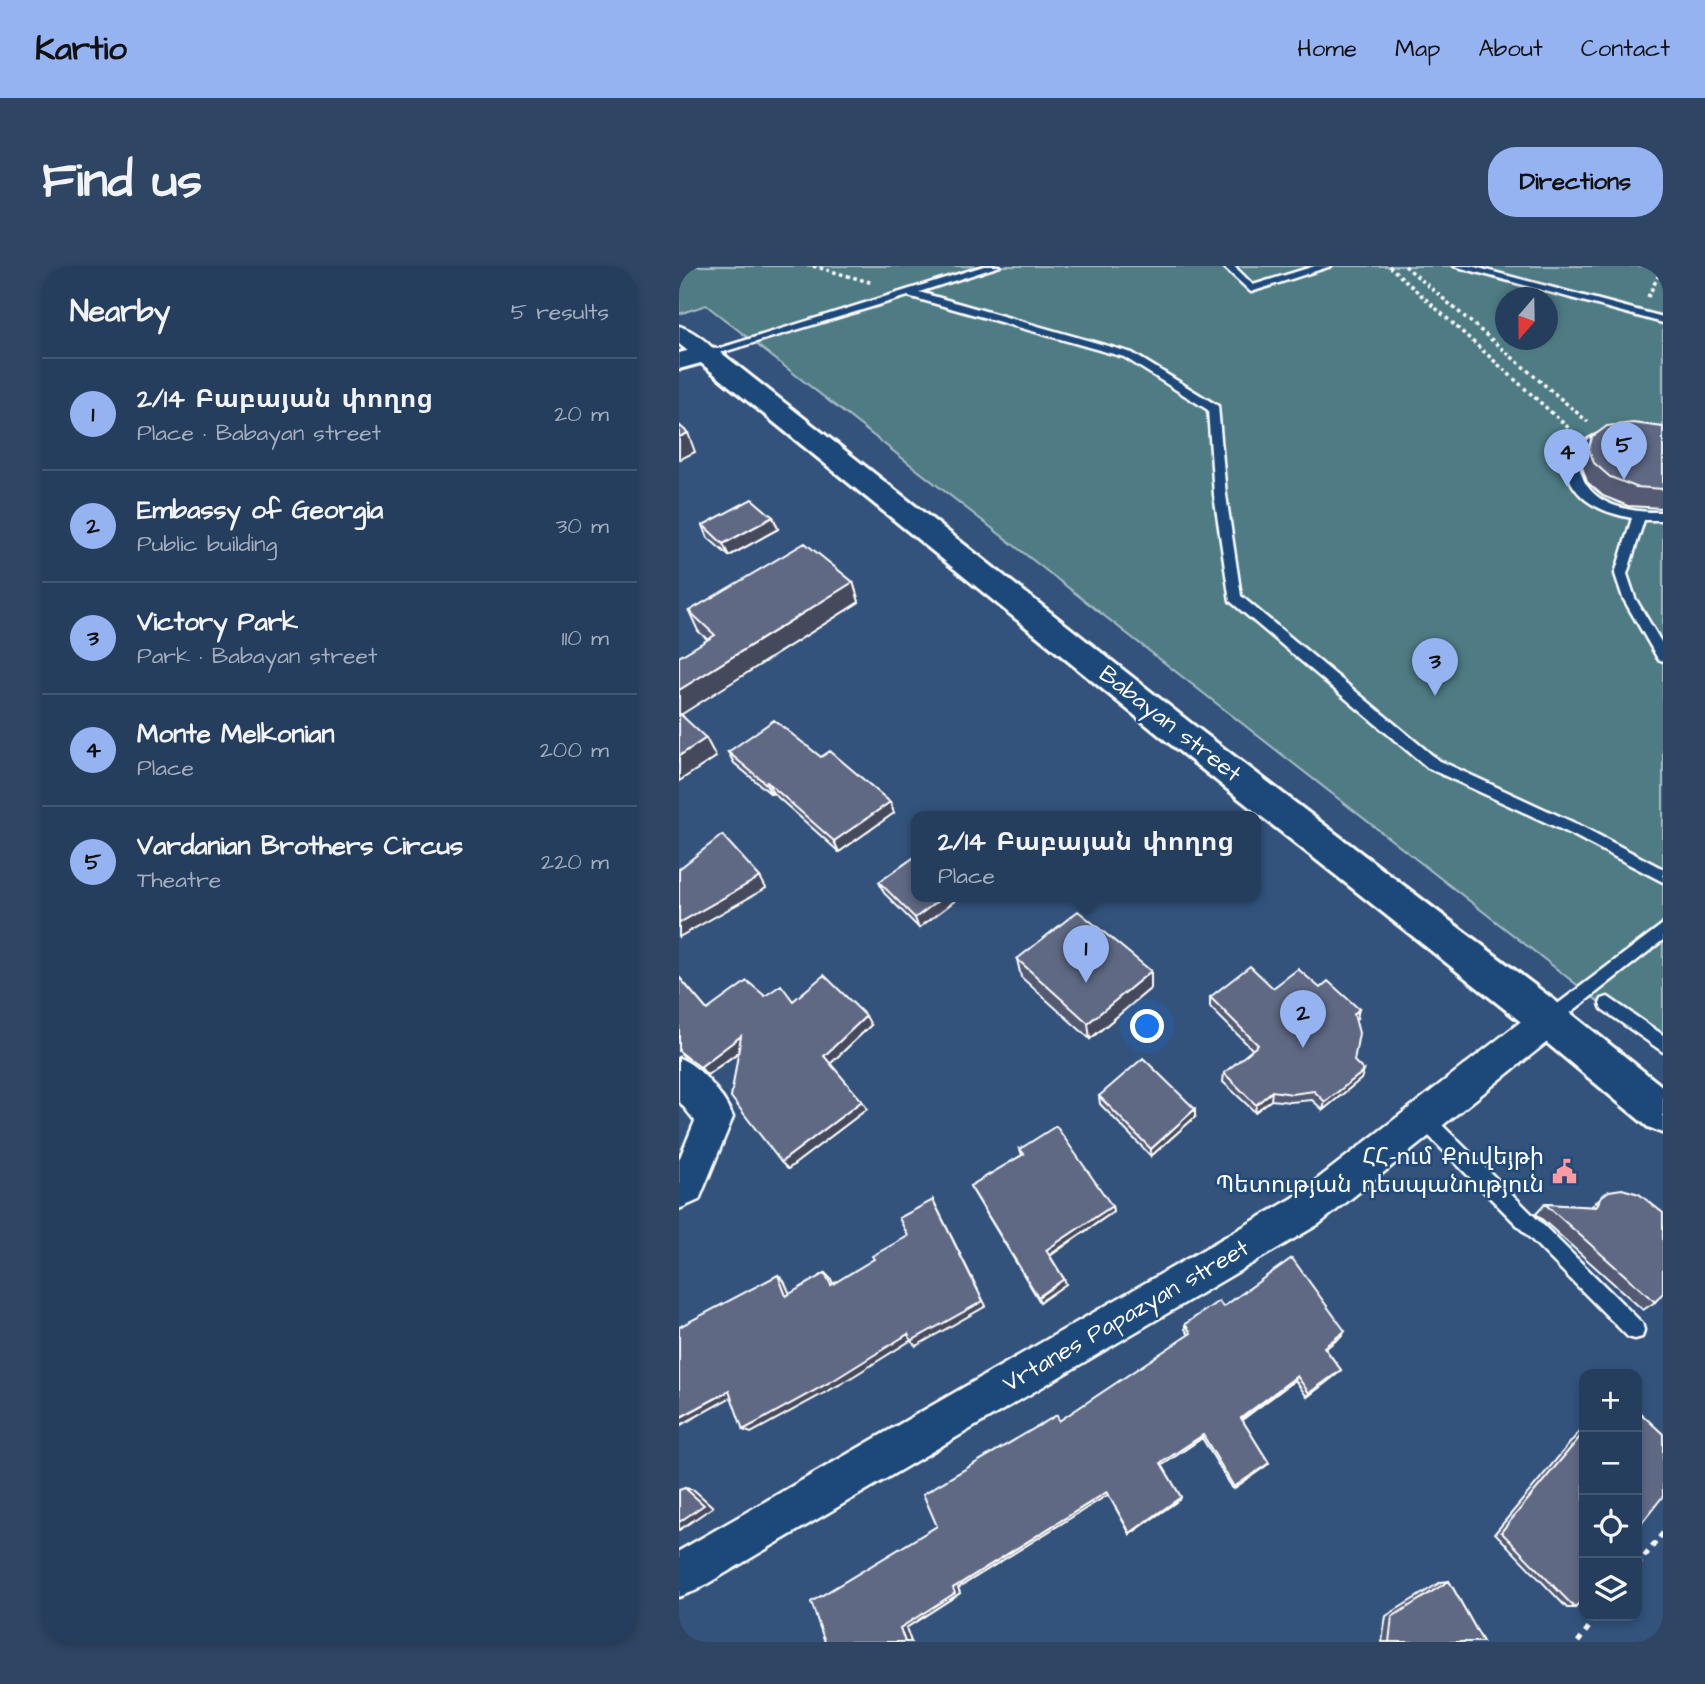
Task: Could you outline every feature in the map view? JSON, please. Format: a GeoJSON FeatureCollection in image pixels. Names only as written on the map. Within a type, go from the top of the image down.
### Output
{"type":"FeatureCollection","features":[{"type":"Feature","properties":{"kind":"street","name":"Babayan street"},"geometry":{"type":"LineString","coordinates":[[679,333],[693,358],[1176,730],[1663,1112]]}},
{"type":"Feature","properties":{"kind":"street","name":"Vrtanes Papazyan street"},"geometry":{"type":"LineString","coordinates":[[679,1575],[1306,1211],[1549,1020]]}},
{"type":"Feature","properties":{"kind":"street"},"geometry":{"type":"LineString","coordinates":[[679,1074],[715,1117],[686,1187],[679,1191]]}},
{"type":"Feature","properties":{"kind":"lane"},"geometry":{"type":"LineString","coordinates":[[693,358],[995,266]]}},
{"type":"Feature","properties":{"kind":"lane"},"geometry":{"type":"LineString","coordinates":[[1228,266],[1251,289],[1326,266]]}},
{"type":"Feature","properties":{"kind":"lane"},"geometry":{"type":"LineString","coordinates":[[1459,266],[1663,320]]}},
{"type":"Feature","properties":{"kind":"lane"},"geometry":{"type":"LineString","coordinates":[[907,292],[1128,355],[1214,408],[1220,495],[1235,598],[1433,764],[1576,830],[1663,876]]}},
{"type":"Feature","properties":{"kind":"lane"},"geometry":{"type":"LineString","coordinates":[[1622,433],[1586,444],[1576,453],[1573,466],[1576,479],[1585,492],[1599,503],[1618,512],[1639,516],[1663,516]]}},
{"type":"Feature","properties":{"kind":"lane"},"geometry":{"type":"LineString","coordinates":[[1639,516],[1621,574],[1629,598],[1663,656]]}},
{"type":"Feature","properties":{"kind":"lane"},"geometry":{"type":"LineString","coordinates":[[1549,1020],[1663,931]]}},
{"type":"Feature","properties":{"kind":"lane"},"geometry":{"type":"LineString","coordinates":[[1608,1004],[1663,1045]]}},
{"type":"Feature","properties":{"kind":"lane"},"geometry":{"type":"LineString","coordinates":[[1424,1119],[1635,1330]]}},
{"type":"Feature","properties":{"kind":"path"},"geometry":{"type":"LineString","coordinates":[[813,266],[907,292]]}},
{"type":"Feature","properties":{"kind":"path"},"geometry":{"type":"LineString","coordinates":[[1389,266],[1586,444]]}},
{"type":"Feature","properties":{"kind":"path"},"geometry":{"type":"LineString","coordinates":[[1405,266],[1605,436]]}},
{"type":"Feature","properties":{"kind":"path"},"geometry":{"type":"LineString","coordinates":[[1639,314],[1663,266]]}},
{"type":"Feature","properties":{"kind":"path"},"geometry":{"type":"LineString","coordinates":[[1642,1560],[1663,1533]]}},
{"type":"Feature","properties":{"kind":"path"},"geometry":{"type":"LineString","coordinates":[[1578,1642],[1593,1621]]}},
{"type":"Feature","properties":{"kind":"green space"},"geometry":{"type":"Polygon","coordinates":[[[679,266],[1663,266],[1663,1052],[706,305],[679,314],[679,266]]]}},
{"type":"Feature","properties":{"kind":"building"},"geometry":{"type":"Polygon","coordinates":[[[1633,423],[1663,427],[1663,489],[1636,487],[1610,477],[1594,463],[1589,449],[1592,437],[1607,426],[1633,423]]]}},
{"type":"Feature","properties":{"kind":"building"},"geometry":{"type":"Polygon","coordinates":[[[679,425],[688,433],[679,437],[679,425]]]}},
{"type":"Feature","properties":{"kind":"building"},"geometry":{"type":"Polygon","coordinates":[[[752,499],[773,517],[723,544],[703,525],[752,499]]]}},
{"type":"Feature","properties":{"kind":"building"},"geometry":{"type":"Polygon","coordinates":[[[805,543],[853,582],[679,690],[679,657],[715,635],[689,611],[805,543]]]}},
{"type":"Feature","properties":{"kind":"building"},"geometry":{"type":"Polygon","coordinates":[[[679,713],[706,738],[679,756],[679,713]]]}},
{"type":"Feature","properties":{"kind":"building"},"geometry":{"type":"Polygon","coordinates":[[[774,720],[821,757],[830,751],[890,802],[834,841],[767,782],[728,752],[774,720]]]}},
{"type":"Feature","properties":{"kind":"building"},"geometry":{"type":"Polygon","coordinates":[[[722,835],[760,877],[679,923],[679,869],[722,835]]]}},
{"type":"Feature","properties":{"kind":"building"},"geometry":{"type":"Polygon","coordinates":[[[911,860],[911,902],[936,902],[915,918],[879,882],[911,860]]]}},
{"type":"Feature","properties":{"kind":"building"},"geometry":{"type":"Polygon","coordinates":[[[1078,911],[1151,971],[1088,1023],[1017,959],[1078,911]]]}},
{"type":"Feature","properties":{"kind":"building"},"geometry":{"type":"Polygon","coordinates":[[[1250,966],[1273,988],[1298,969],[1320,988],[1328,981],[1359,1009],[1354,1014],[1359,1033],[1354,1061],[1364,1071],[1325,1102],[1314,1091],[1292,1094],[1272,1091],[1256,1105],[1224,1073],[1258,1045],[1210,997],[1250,966]]]}},
{"type":"Feature","properties":{"kind":"building"},"geometry":{"type":"Polygon","coordinates":[[[824,975],[866,1016],[824,1056],[862,1101],[781,1162],[731,1097],[741,1036],[700,1067],[679,1051],[679,977],[707,1010],[747,981],[765,996],[781,985],[793,1001],[824,975]]]}},
{"type":"Feature","properties":{"kind":"building"},"geometry":{"type":"Polygon","coordinates":[[[1143,1058],[1195,1109],[1151,1149],[1099,1096],[1143,1058]]]}},
{"type":"Feature","properties":{"kind":"building"},"geometry":{"type":"Polygon","coordinates":[[[1056,1126],[1112,1206],[1046,1250],[1064,1279],[1038,1297],[970,1186],[1024,1154],[1020,1149],[1056,1126]]]}},
{"type":"Feature","properties":{"kind":"building"},"geometry":{"type":"Polygon","coordinates":[[[1622,1189],[1639,1194],[1663,1213],[1663,1293],[1655,1302],[1545,1204],[1596,1207],[1602,1196],[1609,1191],[1622,1189]]]}},
{"type":"Feature","properties":{"kind":"building"},"geometry":{"type":"Polygon","coordinates":[[[933,1200],[983,1301],[911,1341],[908,1334],[834,1380],[743,1430],[729,1391],[679,1418],[679,1327],[778,1275],[786,1296],[825,1273],[831,1285],[874,1259],[872,1256],[908,1236],[899,1218],[933,1200]]]}},
{"type":"Feature","properties":{"kind":"building"},"geometry":{"type":"Polygon","coordinates":[[[1292,1258],[1345,1331],[1324,1347],[1341,1370],[1309,1393],[1297,1376],[1241,1418],[1269,1463],[1234,1487],[1203,1435],[1161,1463],[1181,1497],[1130,1533],[1107,1492],[953,1588],[955,1593],[900,1628],[905,1642],[825,1642],[811,1602],[937,1526],[923,1494],[1057,1415],[1059,1421],[1191,1333],[1185,1324],[1219,1301],[1223,1307],[1292,1258]]]}},
{"type":"Feature","properties":{"kind":"building"},"geometry":{"type":"Polygon","coordinates":[[[1642,1415],[1663,1434],[1663,1496],[1642,1523],[1642,1415]]]}},
{"type":"Feature","properties":{"kind":"building"},"geometry":{"type":"Polygon","coordinates":[[[1579,1438],[1579,1603],[1575,1608],[1501,1532],[1579,1438]]]}},
{"type":"Feature","properties":{"kind":"building"},"geometry":{"type":"Polygon","coordinates":[[[685,1488],[704,1505],[679,1522],[679,1490],[685,1488]]]}},
{"type":"Feature","properties":{"kind":"building"},"geometry":{"type":"Polygon","coordinates":[[[1449,1581],[1483,1642],[1389,1642],[1392,1617],[1449,1581]]]}},
{"type":"Feature","properties":{"kind":"place","name":"Vardanian Brothers Circus"},"geometry":{"type":"Point","coordinates":[1624,480]}},
{"type":"Feature","properties":{"kind":"place","name":"Monte Melkonian"},"geometry":{"type":"Point","coordinates":[1567,487]}},
{"type":"Feature","properties":{"kind":"place","name":"Victory Park"},"geometry":{"type":"Point","coordinates":[1435,696]}},
{"type":"Feature","properties":{"kind":"place","name":"2/14 Բաբայան փողոց"},"geometry":{"type":"Point","coordinates":[1086,983]}},
{"type":"Feature","properties":{"kind":"place","name":"Embassy of Georgia"},"geometry":{"type":"Point","coordinates":[1303,1048]}},
{"type":"Feature","properties":{"kind":"place","name":"ՀՀ-ում Քուվեյթի Պետության դեսպանություն"},"geometry":{"type":"Point","coordinates":[1564,1171]}}]}
